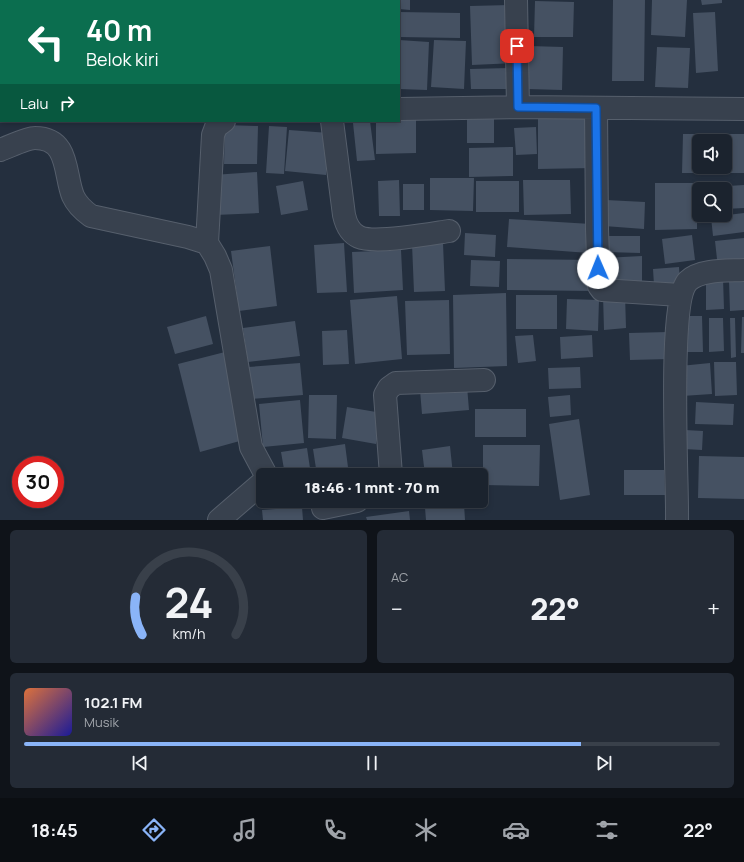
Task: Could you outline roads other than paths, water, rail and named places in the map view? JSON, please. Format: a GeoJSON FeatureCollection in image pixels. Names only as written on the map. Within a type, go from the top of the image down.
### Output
{"type":"FeatureCollection","features":[{"type":"Feature","properties":{"kind":"street"},"geometry":{"type":"LineString","coordinates":[[516,0],[518,107]]}},
{"type":"Feature","properties":{"kind":"street"},"geometry":{"type":"LineString","coordinates":[[400,109],[518,107],[744,109]]}},
{"type":"Feature","properties":{"kind":"street"},"geometry":{"type":"LineString","coordinates":[[596,108],[599,286],[602,290],[680,295]]}},
{"type":"Feature","properties":{"kind":"street"},"geometry":{"type":"LineString","coordinates":[[223,122],[216,127],[213,135],[207,243],[215,256],[220,270],[251,447],[262,468]]}},
{"type":"Feature","properties":{"kind":"street"},"geometry":{"type":"LineString","coordinates":[[332,122],[344,215],[347,225],[352,233],[359,237],[376,239],[449,231]]}},
{"type":"Feature","properties":{"kind":"street"},"geometry":{"type":"LineString","coordinates":[[0,150],[34,138],[48,141],[63,152],[73,196],[82,210],[91,216],[188,236],[207,243]]}},
{"type":"Feature","properties":{"kind":"street"},"geometry":{"type":"LineString","coordinates":[[677,520],[675,346],[680,295],[688,282],[696,276],[710,273],[744,270]]}},
{"type":"Feature","properties":{"kind":"street"},"geometry":{"type":"LineString","coordinates":[[390,468],[385,395],[389,388],[396,383],[484,380]]}},
{"type":"Feature","properties":{"kind":"street"},"geometry":{"type":"LineString","coordinates":[[219,520],[256,488]]}}]}
